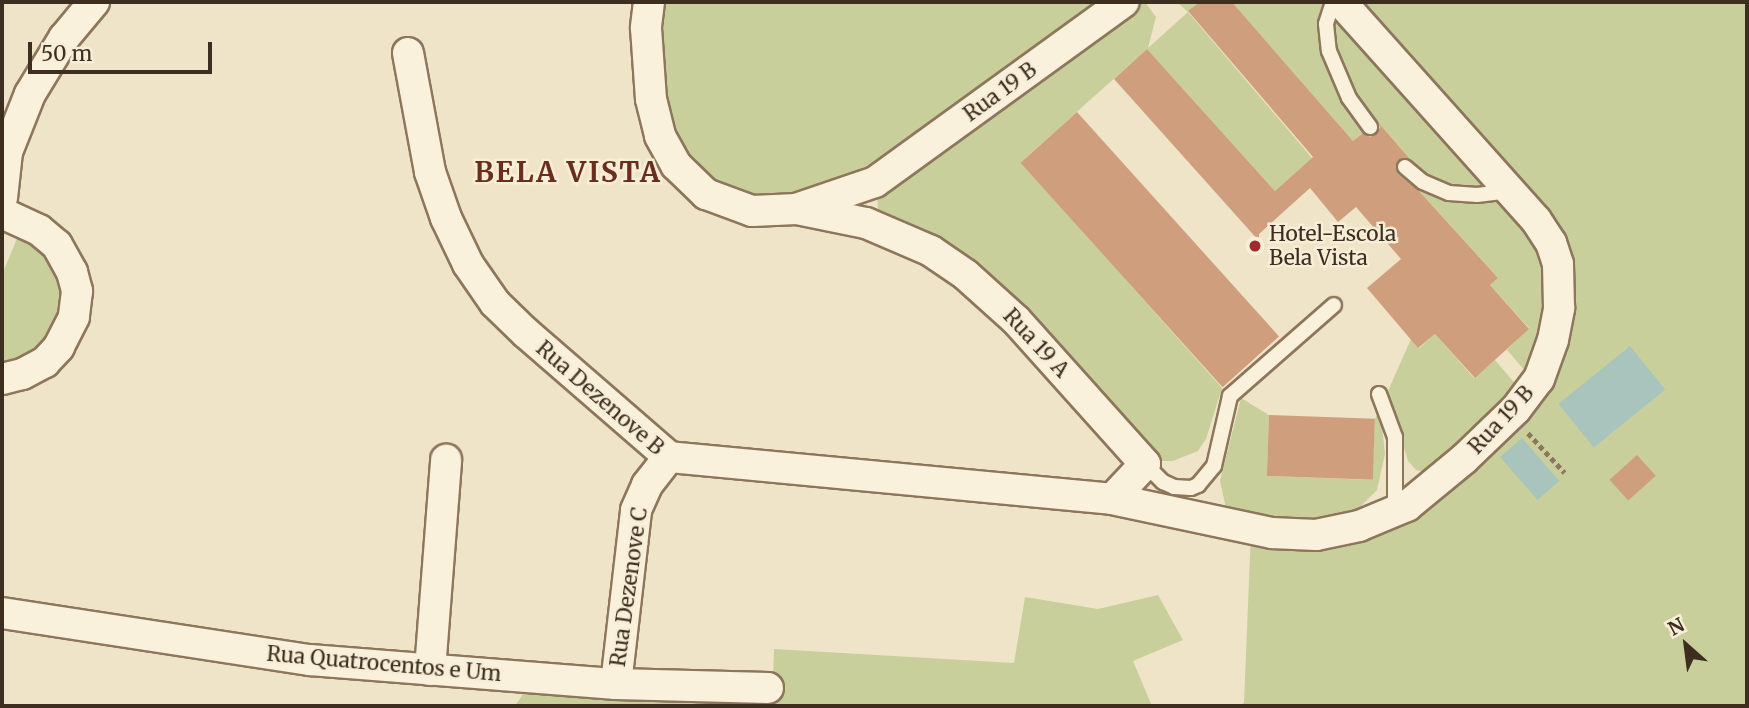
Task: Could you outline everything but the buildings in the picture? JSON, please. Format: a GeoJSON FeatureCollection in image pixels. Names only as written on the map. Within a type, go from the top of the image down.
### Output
{"type":"FeatureCollection","features":[{"type":"Feature","properties":{"kind":"street"},"geometry":{"type":"LineString","coordinates":[[2,198],[4,151],[30,93],[64,38],[94,2]]}},
{"type":"Feature","properties":{"kind":"street"},"geometry":{"type":"LineString","coordinates":[[649,2],[646,28],[651,99],[660,136],[676,165],[706,194],[752,211],[797,209]]}},
{"type":"Feature","properties":{"kind":"street","name":"Rua 19 B"},"geometry":{"type":"LineString","coordinates":[[797,209],[875,183],[1124,2]]}},
{"type":"Feature","properties":{"kind":"street","name":"Rua 19 B"},"geometry":{"type":"LineString","coordinates":[[1112,499],[1297,536],[1359,526],[1395,512],[1427,492],[1528,396],[1547,359],[1560,292],[1558,264],[1550,243],[1511,190],[1341,2]]}},
{"type":"Feature","properties":{"kind":"street","name":"Rua Dezenove B"},"geometry":{"type":"LineString","coordinates":[[408,53],[430,172],[446,218],[468,264],[495,303],[526,333],[669,457],[1112,499]]}},
{"type":"Feature","properties":{"kind":"street"},"geometry":{"type":"LineString","coordinates":[[866,223],[875,183]]}},
{"type":"Feature","properties":{"kind":"street","name":"Rua 19 A"},"geometry":{"type":"LineString","coordinates":[[797,209],[866,223],[930,250],[966,275],[1016,320],[1145,464]]}},
{"type":"Feature","properties":{"kind":"street"},"geometry":{"type":"LineString","coordinates":[[2,213],[39,230],[57,245],[72,272],[77,291],[74,317],[59,347],[45,362],[22,374],[2,379]]}},
{"type":"Feature","properties":{"kind":"street","name":"Rua Dezenove C"},"geometry":{"type":"LineString","coordinates":[[616,684],[636,510],[647,485],[669,457]]}},
{"type":"Feature","properties":{"kind":"street"},"geometry":{"type":"LineString","coordinates":[[430,670],[446,460]]}},
{"type":"Feature","properties":{"kind":"street"},"geometry":{"type":"LineString","coordinates":[[1112,499],[1145,464]]}},
{"type":"Feature","properties":{"kind":"street","name":"Rua Quatrocentos e Um"},"geometry":{"type":"LineString","coordinates":[[2,613],[310,660],[616,684],[768,688]]}},
{"type":"Feature","properties":{"kind":"lane"},"geometry":{"type":"LineString","coordinates":[[1333,2],[1326,24],[1329,51],[1353,105],[1370,127]]}},
{"type":"Feature","properties":{"kind":"lane"},"geometry":{"type":"LineString","coordinates":[[1405,167],[1423,182],[1449,193],[1477,195],[1511,190]]}},
{"type":"Feature","properties":{"kind":"lane"},"geometry":{"type":"LineString","coordinates":[[1145,464],[1168,485],[1181,489],[1198,485],[1214,466],[1230,396],[1334,304]]}},
{"type":"Feature","properties":{"kind":"lane"},"geometry":{"type":"LineString","coordinates":[[1379,394],[1395,437],[1395,512]]}},
{"type":"Feature","properties":{"kind":"path"},"geometry":{"type":"LineString","coordinates":[[1511,414],[1565,473]]}},
{"type":"Feature","properties":{"kind":"green space"},"geometry":{"type":"Polygon","coordinates":[[[665,2],[1102,2],[910,139],[866,166],[801,196],[770,198],[743,193],[720,184],[698,169],[683,151],[672,129],[661,72],[665,2]]]}},
{"type":"Feature","properties":{"kind":"green space"},"geometry":{"type":"Polygon","coordinates":[[[1128,2],[1145,2],[1156,17],[1148,48],[1188,12],[1312,158],[1275,191],[1147,49],[1021,162],[1222,388],[1206,439],[1198,451],[1173,461],[1159,461],[1066,369],[884,221],[878,211],[877,191],[1128,2]]]}},
{"type":"Feature","properties":{"kind":"green space"},"geometry":{"type":"Polygon","coordinates":[[[1177,2],[1200,2],[1188,12],[1177,2]]]}},
{"type":"Feature","properties":{"kind":"green space"},"geometry":{"type":"Polygon","coordinates":[[[1232,2],[1338,2],[1553,257],[1533,380],[1507,350],[1529,328],[1490,285],[1498,278],[1401,171],[1412,161],[1377,121],[1353,141],[1232,2]]]}},
{"type":"Feature","properties":{"kind":"green space"},"geometry":{"type":"Polygon","coordinates":[[[1359,2],[1747,2],[1747,706],[1237,706],[1244,703],[1251,531],[1352,531],[1533,397],[1571,270],[1565,235],[1549,208],[1359,2]]]}},
{"type":"Feature","properties":{"kind":"green space"},"geometry":{"type":"Polygon","coordinates":[[[20,231],[56,255],[70,296],[45,351],[2,371],[2,275],[20,231]]]}},
{"type":"Feature","properties":{"kind":"green space"},"geometry":{"type":"Polygon","coordinates":[[[1435,334],[1474,378],[1495,360],[1524,394],[1427,473],[1416,470],[1408,461],[1387,393],[1411,339],[1419,348],[1435,334]]]}},
{"type":"Feature","properties":{"kind":"green space"},"geometry":{"type":"Polygon","coordinates":[[[1241,398],[1269,415],[1267,476],[1372,480],[1375,419],[1380,408],[1385,454],[1377,490],[1345,522],[1319,531],[1226,508],[1220,481],[1241,398]]]}},
{"type":"Feature","properties":{"kind":"green space"},"geometry":{"type":"Polygon","coordinates":[[[1158,595],[1183,640],[1133,661],[1152,706],[515,706],[529,685],[772,703],[774,649],[1014,663],[1025,597],[1098,609],[1158,595]]]}},
{"type":"Feature","properties":{"kind":"water"},"geometry":{"type":"Polygon","coordinates":[[[1630,346],[1665,390],[1594,447],[1559,404],[1630,346]]]}},
{"type":"Feature","properties":{"kind":"water"},"geometry":{"type":"Polygon","coordinates":[[[1522,438],[1559,481],[1538,500],[1500,457],[1522,438]]]}},
{"type":"Feature","properties":{"kind":"place","name":"Hotel-Escola Bela Vista"},"geometry":{"type":"Point","coordinates":[1255,246]}},
{"type":"Feature","properties":{"kind":"district","name":"BELA VISTA"},"geometry":{"type":"Point","coordinates":[568,172]}}]}
